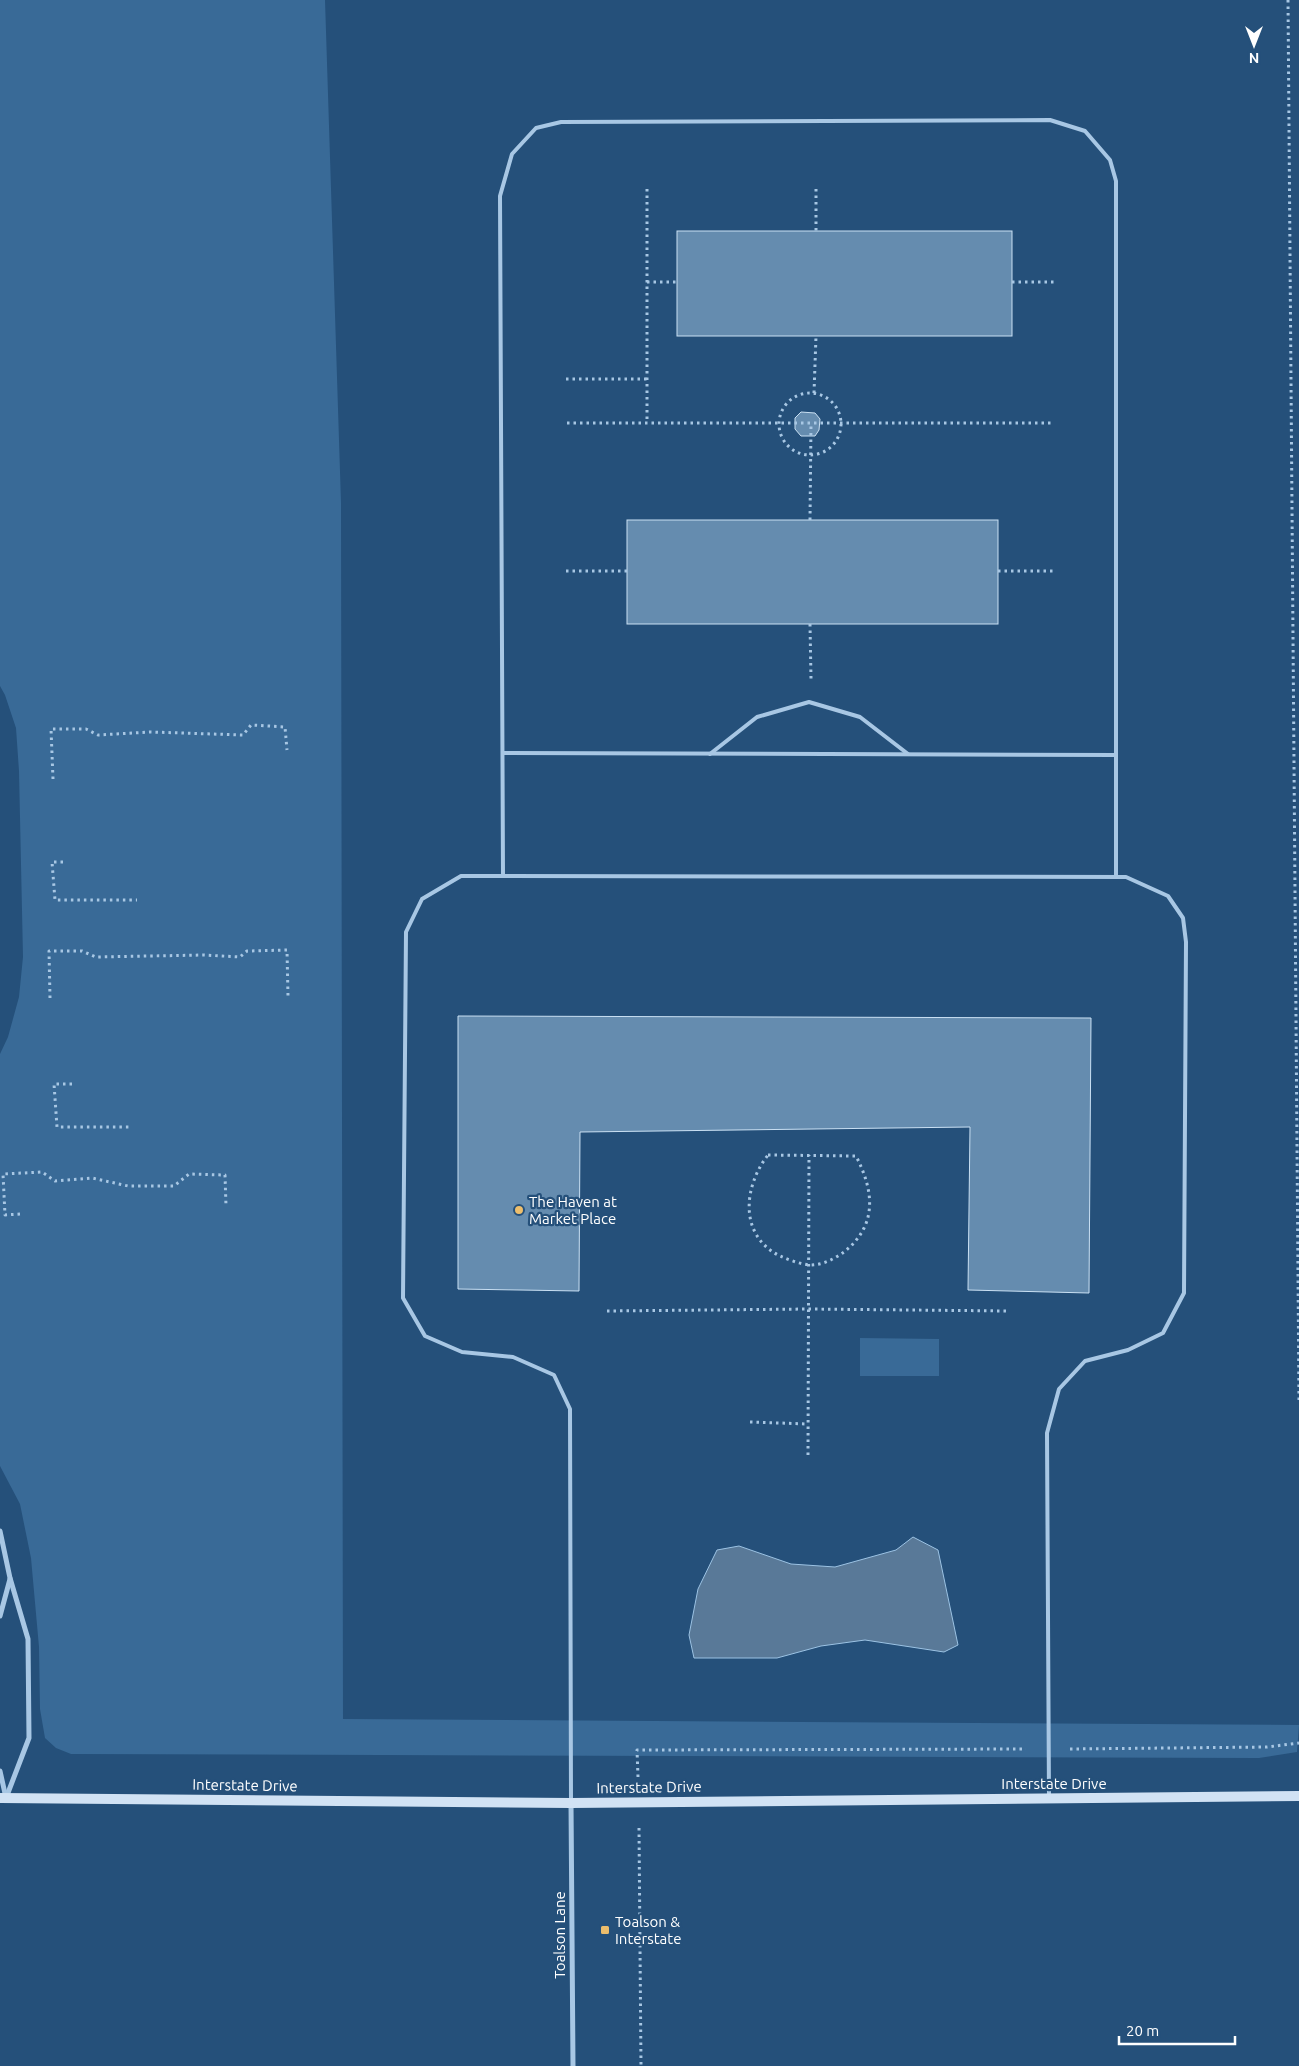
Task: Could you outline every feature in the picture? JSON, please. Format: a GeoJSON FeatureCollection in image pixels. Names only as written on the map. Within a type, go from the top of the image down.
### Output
{"type":"FeatureCollection","features":[{"type":"Feature","properties":{"kind":"main road","name":"Interstate Drive"},"geometry":{"type":"LineString","coordinates":[[3,1798],[571,1803],[1299,1796]]}},
{"type":"Feature","properties":{"kind":"street"},"geometry":{"type":"LineString","coordinates":[[0,1531],[10,1578],[28,1640],[29,1738],[3,1798]]}},
{"type":"Feature","properties":{"kind":"street"},"geometry":{"type":"LineString","coordinates":[[0,1616],[10,1578]]}},
{"type":"Feature","properties":{"kind":"street"},"geometry":{"type":"LineString","coordinates":[[0,1771],[3,1798]]}},
{"type":"Feature","properties":{"kind":"street","name":"Toalson Lane"},"geometry":{"type":"LineString","coordinates":[[571,1803],[573,2066]]}},
{"type":"Feature","properties":{"kind":"lane"},"geometry":{"type":"LineString","coordinates":[[503,876],[500,196],[512,154],[536,128],[561,122],[1050,120],[1085,131],[1110,160],[1116,181],[1116,877]]}},
{"type":"Feature","properties":{"kind":"lane"},"geometry":{"type":"LineString","coordinates":[[710,754],[757,717],[809,702],[860,717],[908,754]]}},
{"type":"Feature","properties":{"kind":"lane"},"geometry":{"type":"LineString","coordinates":[[503,753],[1116,755]]}},
{"type":"Feature","properties":{"kind":"lane"},"geometry":{"type":"LineString","coordinates":[[571,1803],[570,1409],[554,1375],[513,1357],[462,1352],[425,1336],[403,1298],[406,932],[422,899],[461,876],[1126,877],[1168,896],[1183,918],[1186,942],[1184,1293],[1163,1332],[1128,1350],[1085,1361],[1058,1389],[1047,1433],[1049,1798]]}},
{"type":"Feature","properties":{"kind":"path"},"geometry":{"type":"LineString","coordinates":[[1288,0],[1299,1401]]}},
{"type":"Feature","properties":{"kind":"path"},"geometry":{"type":"LineString","coordinates":[[647,189],[647,423]]}},
{"type":"Feature","properties":{"kind":"path"},"geometry":{"type":"LineString","coordinates":[[816,189],[816,231]]}},
{"type":"Feature","properties":{"kind":"path"},"geometry":{"type":"LineString","coordinates":[[647,282],[677,282]]}},
{"type":"Feature","properties":{"kind":"path"},"geometry":{"type":"LineString","coordinates":[[1012,282],[1054,282]]}},
{"type":"Feature","properties":{"kind":"path"},"geometry":{"type":"LineString","coordinates":[[814,393],[816,336]]}},
{"type":"Feature","properties":{"kind":"path"},"geometry":{"type":"LineString","coordinates":[[566,379],[647,379]]}},
{"type":"Feature","properties":{"kind":"path"},"geometry":{"type":"LineString","coordinates":[[814,393],[824,396],[833,403],[839,412],[841,423],[836,442],[820,454],[811,456],[791,449],[784,442],[779,423],[781,412],[794,397],[814,393]]}},
{"type":"Feature","properties":{"kind":"path"},"geometry":{"type":"LineString","coordinates":[[567,423],[1054,423]]}},
{"type":"Feature","properties":{"kind":"path"},"geometry":{"type":"LineString","coordinates":[[810,520],[811,423]]}},
{"type":"Feature","properties":{"kind":"path"},"geometry":{"type":"LineString","coordinates":[[566,571],[627,571]]}},
{"type":"Feature","properties":{"kind":"path"},"geometry":{"type":"LineString","coordinates":[[998,571],[1052,571]]}},
{"type":"Feature","properties":{"kind":"path"},"geometry":{"type":"LineString","coordinates":[[810,624],[811,682]]}},
{"type":"Feature","properties":{"kind":"path"},"geometry":{"type":"LineString","coordinates":[[53,779],[51,729],[86,729],[98,735],[151,732],[243,735],[251,725],[285,727],[287,750]]}},
{"type":"Feature","properties":{"kind":"path"},"geometry":{"type":"LineString","coordinates":[[63,862],[52,862],[55,900],[137,900]]}},
{"type":"Feature","properties":{"kind":"path"},"geometry":{"type":"LineString","coordinates":[[50,998],[49,951],[82,951],[96,957],[204,955],[240,957],[247,951],[287,950],[288,996]]}},
{"type":"Feature","properties":{"kind":"path"},"geometry":{"type":"LineString","coordinates":[[72,1084],[54,1084],[57,1127],[129,1127]]}},
{"type":"Feature","properties":{"kind":"path"},"geometry":{"type":"LineString","coordinates":[[768,1156],[856,1156],[868,1186],[870,1201],[869,1219],[861,1236],[851,1247],[824,1263],[809,1265],[790,1260],[769,1248],[754,1232],[748,1214],[749,1197],[753,1182],[768,1156]]}},
{"type":"Feature","properties":{"kind":"path"},"geometry":{"type":"LineString","coordinates":[[808,1455],[809,1156]]}},
{"type":"Feature","properties":{"kind":"path"},"geometry":{"type":"LineString","coordinates":[[20,1214],[5,1215],[3,1174],[42,1172],[55,1181],[92,1178],[128,1186],[174,1186],[189,1174],[225,1176],[226,1206]]}},
{"type":"Feature","properties":{"kind":"path"},"geometry":{"type":"LineString","coordinates":[[607,1311],[809,1309],[1009,1311]]}},
{"type":"Feature","properties":{"kind":"path"},"geometry":{"type":"LineString","coordinates":[[750,1422],[808,1424]]}},
{"type":"Feature","properties":{"kind":"path"},"geometry":{"type":"LineString","coordinates":[[638,1763],[637,1750],[972,1751],[1267,1747],[1299,1743]]}},
{"type":"Feature","properties":{"kind":"path"},"geometry":{"type":"LineString","coordinates":[[639,1835],[641,2066]]}},
{"type":"Feature","properties":{"kind":"shaded area"},"geometry":{"type":"Polygon","coordinates":[[[0,0],[325,0],[341,503],[343,1719],[1299,1725],[1297,1752],[1259,1758],[71,1754],[56,1748],[45,1738],[40,1709],[39,1647],[31,1558],[20,1504],[0,1466],[0,1054],[8,1037],[19,997],[23,957],[19,771],[16,728],[0,686],[0,0]]]}},
{"type":"Feature","properties":{"kind":"shaded area"},"geometry":{"type":"Polygon","coordinates":[[[860,1338],[939,1339],[939,1376],[860,1376],[860,1338]]]}},
{"type":"Feature","properties":{"kind":"shaded area"},"geometry":{"type":"Polygon","coordinates":[[[913,1537],[938,1550],[958,1645],[944,1652],[865,1640],[821,1646],[777,1658],[694,1658],[689,1635],[698,1589],[717,1550],[739,1546],[791,1564],[835,1567],[896,1550],[913,1537]]]}},
{"type":"Feature","properties":{"kind":"building"},"geometry":{"type":"Polygon","coordinates":[[[677,231],[1012,231],[1012,336],[677,336],[677,231]]]}},
{"type":"Feature","properties":{"kind":"building"},"geometry":{"type":"Polygon","coordinates":[[[801,412],[815,413],[820,419],[819,430],[815,436],[801,436],[795,429],[795,418],[801,412]]]}},
{"type":"Feature","properties":{"kind":"building"},"geometry":{"type":"Polygon","coordinates":[[[627,520],[998,520],[998,624],[627,624],[627,520]]]}},
{"type":"Feature","properties":{"kind":"building","name":"The Haven at Market Place"},"geometry":{"type":"Polygon","coordinates":[[[458,1016],[1091,1018],[1089,1293],[968,1290],[970,1127],[580,1132],[579,1291],[458,1289],[458,1016]]]}},
{"type":"Feature","properties":{"kind":"place","name":"The Haven at Market Place"},"geometry":{"type":"Point","coordinates":[519,1210]}},
{"type":"Feature","properties":{"kind":"place","name":"Toalson & Interstate"},"geometry":{"type":"Point","coordinates":[605,1930]}}]}
